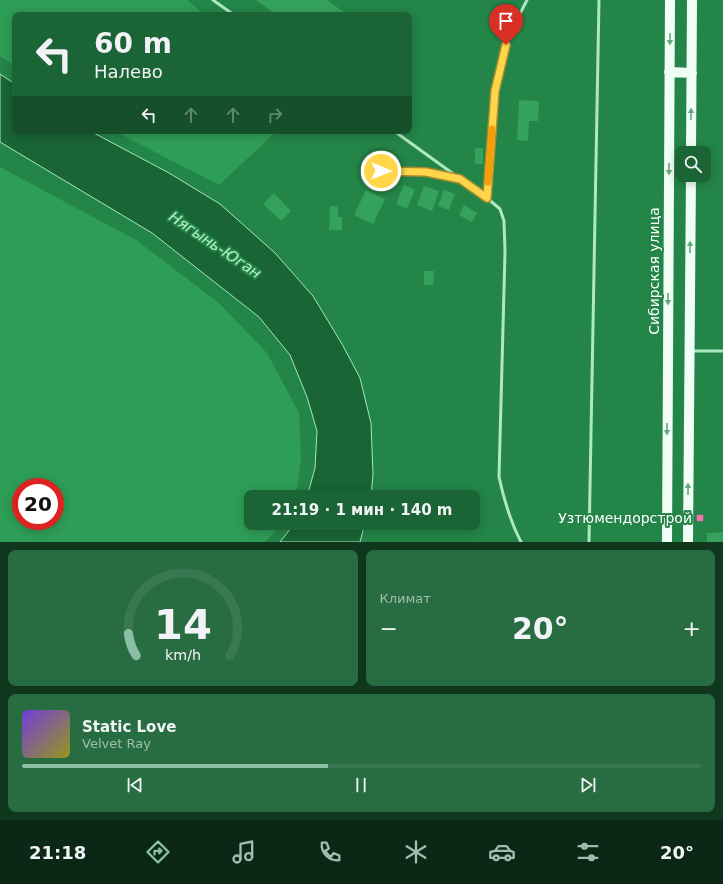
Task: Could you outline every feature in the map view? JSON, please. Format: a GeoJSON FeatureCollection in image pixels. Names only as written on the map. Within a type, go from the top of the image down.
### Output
{"type":"FeatureCollection","features":[{"type":"Feature","properties":{"kind":"main road","name":"Сибирская улица"},"geometry":{"type":"LineString","coordinates":[[667,542],[670,0]]}},
{"type":"Feature","properties":{"kind":"main road"},"geometry":{"type":"LineString","coordinates":[[691,146],[692,0]]}},
{"type":"Feature","properties":{"kind":"main road"},"geometry":{"type":"LineString","coordinates":[[669,72],[692,74]]}},
{"type":"Feature","properties":{"kind":"main road"},"geometry":{"type":"LineString","coordinates":[[688,542],[691,182]]}},
{"type":"Feature","properties":{"kind":"lane"},"geometry":{"type":"LineString","coordinates":[[213,0],[230,12]]}},
{"type":"Feature","properties":{"kind":"lane"},"geometry":{"type":"LineString","coordinates":[[487,198],[495,91],[510,33],[527,0]]}},
{"type":"Feature","properties":{"kind":"lane"},"geometry":{"type":"LineString","coordinates":[[589,542],[599,0]]}},
{"type":"Feature","properties":{"kind":"lane"},"geometry":{"type":"LineString","coordinates":[[398,134],[487,198],[500,209],[504,221],[499,477],[512,524],[521,542]]}},
{"type":"Feature","properties":{"kind":"lane"},"geometry":{"type":"LineString","coordinates":[[381,171],[426,172],[460,179]]}},
{"type":"Feature","properties":{"kind":"lane"},"geometry":{"type":"LineString","coordinates":[[689,351],[723,351]]}},
{"type":"Feature","properties":{"kind":"shaded area"},"geometry":{"type":"Polygon","coordinates":[[[0,0],[187,0],[201,12],[12,12],[12,64],[0,56],[0,0]]]}},
{"type":"Feature","properties":{"kind":"shaded area"},"geometry":{"type":"Polygon","coordinates":[[[120,134],[274,134],[219,185],[120,134]]]}},
{"type":"Feature","properties":{"kind":"shaded area"},"geometry":{"type":"Polygon","coordinates":[[[0,167],[136,240],[219,303],[267,353],[299,413],[301,459],[296,490],[244,490],[244,530],[277,530],[264,542],[0,542],[0,167]]]}},
{"type":"Feature","properties":{"kind":"water","name":"Нягынь-Юган"},"geometry":{"type":"Polygon","coordinates":[[[0,74],[12,82],[12,134],[96,134],[169,173],[220,204],[275,253],[313,296],[342,344],[360,378],[371,423],[373,474],[372,490],[309,490],[315,468],[317,431],[307,397],[290,355],[259,317],[152,233],[0,142],[0,74]]]}},
{"type":"Feature","properties":{"kind":"water"},"geometry":{"type":"Polygon","coordinates":[[[289,530],[363,530],[360,542],[280,542],[289,530]]]}},
{"type":"Feature","properties":{"kind":"building"},"geometry":{"type":"Polygon","coordinates":[[[256,0],[327,0],[344,12],[272,12],[256,0]]]}},
{"type":"Feature","properties":{"kind":"building"},"geometry":{"type":"Polygon","coordinates":[[[519,100],[539,101],[538,121],[529,121],[528,141],[517,140],[519,100]]]}},
{"type":"Feature","properties":{"kind":"building"},"geometry":{"type":"Polygon","coordinates":[[[475,148],[483,148],[483,164],[475,164],[475,148]]]}},
{"type":"Feature","properties":{"kind":"building"},"geometry":{"type":"Polygon","coordinates":[[[404,185],[415,190],[407,209],[396,204],[404,185]]]}},
{"type":"Feature","properties":{"kind":"building"},"geometry":{"type":"Polygon","coordinates":[[[424,186],[439,191],[432,211],[417,205],[424,186]]]}},
{"type":"Feature","properties":{"kind":"building"},"geometry":{"type":"Polygon","coordinates":[[[366,190],[385,199],[373,224],[354,215],[366,190]]]}},
{"type":"Feature","properties":{"kind":"building"},"geometry":{"type":"Polygon","coordinates":[[[444,190],[455,194],[449,210],[438,206],[444,190]]]}},
{"type":"Feature","properties":{"kind":"building"},"geometry":{"type":"Polygon","coordinates":[[[274,193],[291,211],[281,221],[263,204],[274,193]]]}},
{"type":"Feature","properties":{"kind":"building"},"geometry":{"type":"Polygon","coordinates":[[[464,205],[477,213],[472,222],[459,215],[464,205]]]}},
{"type":"Feature","properties":{"kind":"building"},"geometry":{"type":"Polygon","coordinates":[[[330,206],[338,207],[338,217],[342,217],[342,230],[329,230],[330,206]]]}},
{"type":"Feature","properties":{"kind":"building"},"geometry":{"type":"Polygon","coordinates":[[[424,271],[434,271],[433,285],[424,285],[424,271]]]}},
{"type":"Feature","properties":{"kind":"building"},"geometry":{"type":"Polygon","coordinates":[[[723,532],[723,542],[707,542],[707,533],[723,532]]]}},
{"type":"Feature","properties":{"kind":"slow traffic"},"geometry":{"type":"LineString","coordinates":[[488,182],[492,129]]}},
{"type":"Feature","properties":{"kind":"place","name":"Узтюмендорстрой"},"geometry":{"type":"Point","coordinates":[700,518]}},
{"type":"Feature","properties":{"kind":"route"},"geometry":{"type":"LineString","coordinates":[[381,171],[426,172],[460,179],[487,198],[495,91],[506,45]]}}]}
